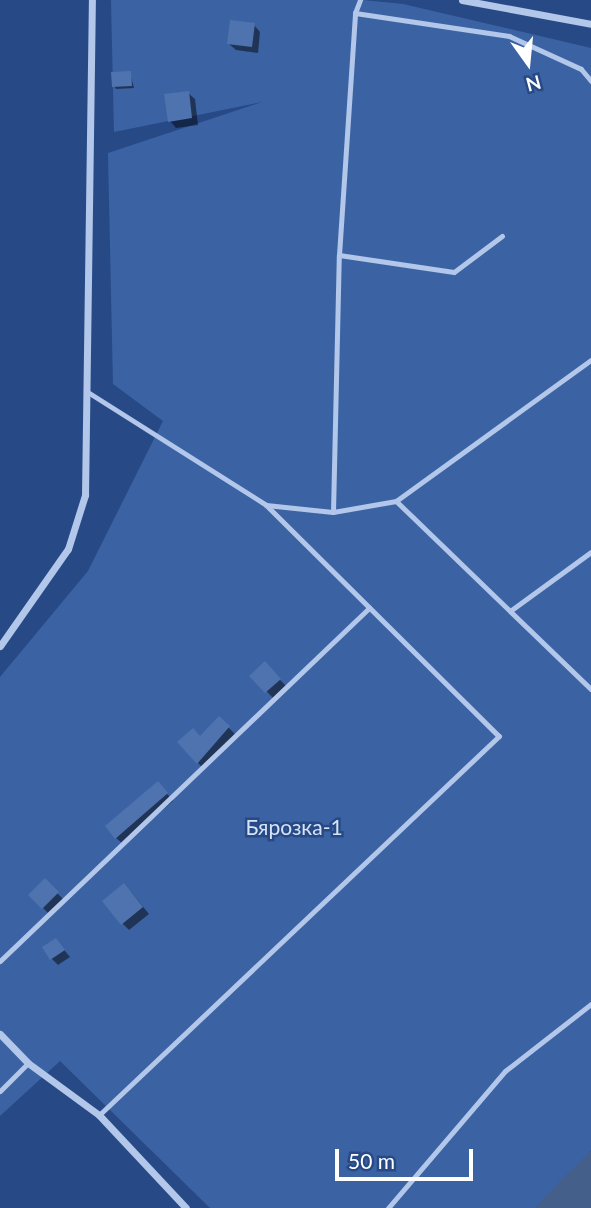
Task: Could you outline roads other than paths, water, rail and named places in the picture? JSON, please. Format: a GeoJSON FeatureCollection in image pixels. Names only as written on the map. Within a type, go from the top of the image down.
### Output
{"type":"FeatureCollection","features":[{"type":"Feature","properties":{"kind":"street"},"geometry":{"type":"LineString","coordinates":[[0,646],[68,549],[85,495],[83,389],[92,0]]}},
{"type":"Feature","properties":{"kind":"street"},"geometry":{"type":"LineString","coordinates":[[462,0],[591,24]]}},
{"type":"Feature","properties":{"kind":"street"},"geometry":{"type":"LineString","coordinates":[[0,1034],[28,1063],[99,1115],[186,1208]]}},
{"type":"Feature","properties":{"kind":"lane"},"geometry":{"type":"LineString","coordinates":[[332,512],[339,255],[355,13],[360,0]]}},
{"type":"Feature","properties":{"kind":"lane"},"geometry":{"type":"LineString","coordinates":[[355,13],[509,36],[581,69],[591,81]]}},
{"type":"Feature","properties":{"kind":"lane"},"geometry":{"type":"LineString","coordinates":[[339,255],[454,272],[502,236]]}},
{"type":"Feature","properties":{"kind":"lane"},"geometry":{"type":"LineString","coordinates":[[266,505],[332,512],[396,501],[591,360]]}},
{"type":"Feature","properties":{"kind":"lane"},"geometry":{"type":"LineString","coordinates":[[83,389],[266,505],[499,736],[99,1115]]}},
{"type":"Feature","properties":{"kind":"lane"},"geometry":{"type":"LineString","coordinates":[[396,501],[591,689]]}},
{"type":"Feature","properties":{"kind":"lane"},"geometry":{"type":"LineString","coordinates":[[510,611],[591,552]]}},
{"type":"Feature","properties":{"kind":"lane"},"geometry":{"type":"LineString","coordinates":[[0,961],[369,608]]}},
{"type":"Feature","properties":{"kind":"lane"},"geometry":{"type":"LineString","coordinates":[[387,1208],[505,1071],[591,1004]]}},
{"type":"Feature","properties":{"kind":"lane"},"geometry":{"type":"LineString","coordinates":[[0,1090],[28,1063]]}},
{"type":"Feature","properties":{"kind":"park label","name":"Бярозка-1"},"geometry":{"type":"Point","coordinates":[294,827]}}]}
